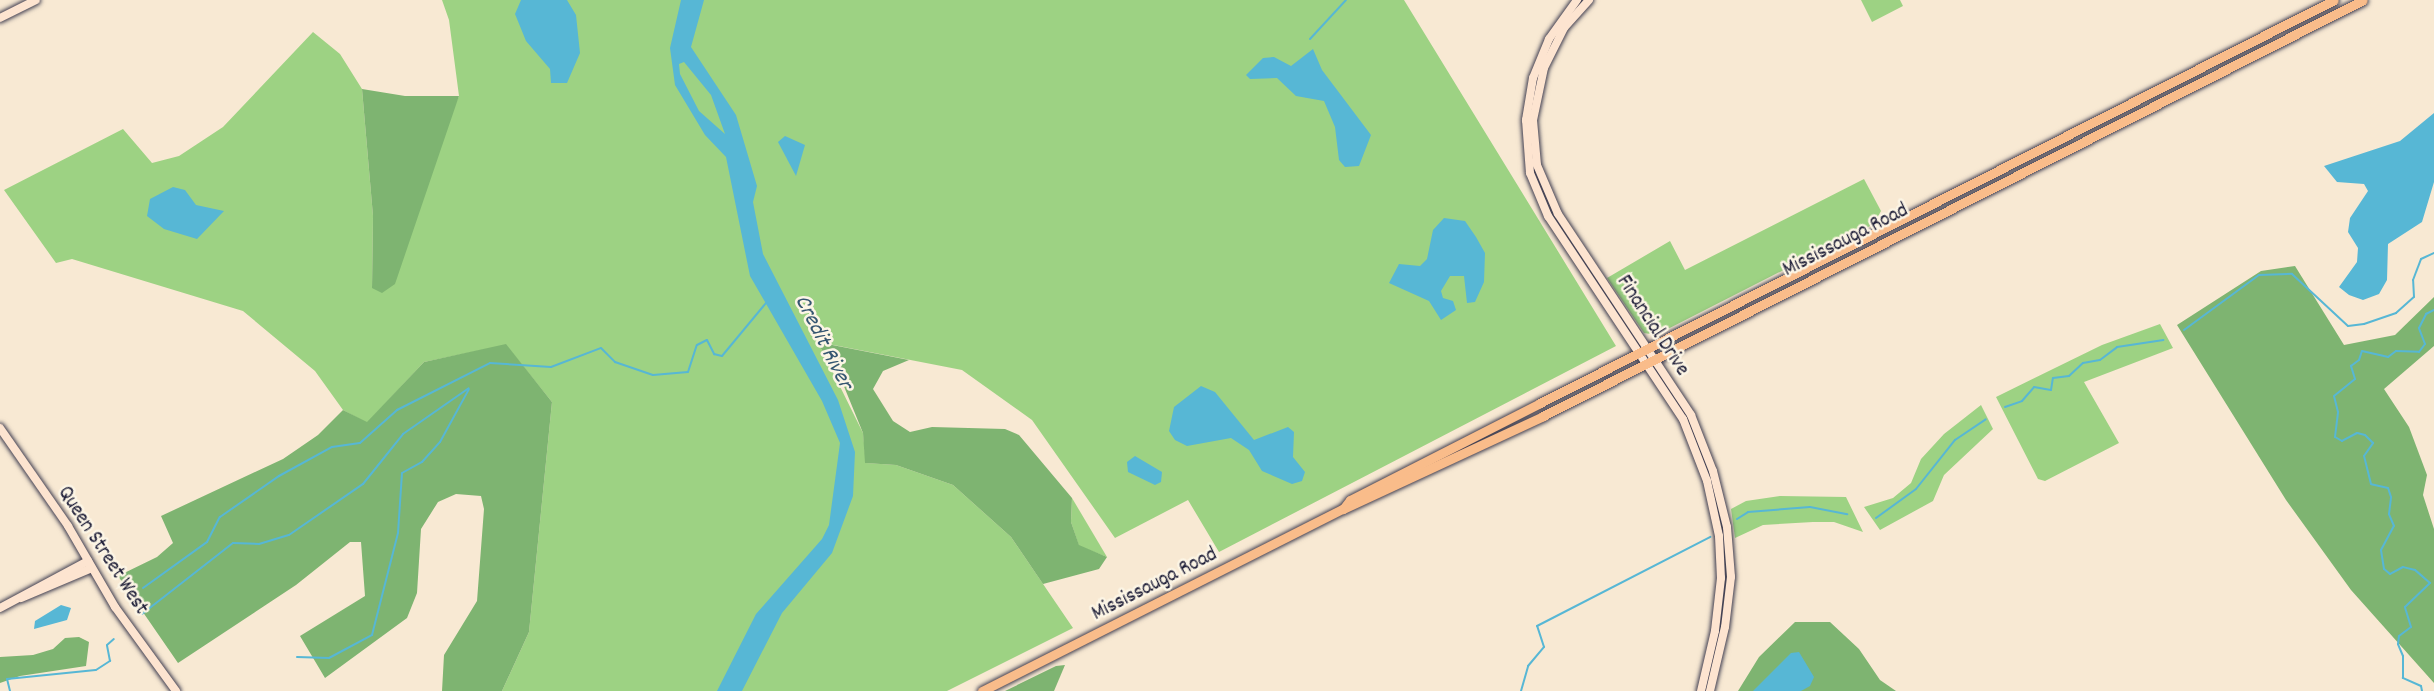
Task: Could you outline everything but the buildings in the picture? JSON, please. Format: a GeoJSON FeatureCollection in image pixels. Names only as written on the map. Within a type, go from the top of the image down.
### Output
{"type":"FeatureCollection","features":[{"type":"Feature","properties":{"kind":"main road","name":"Mississauga Road"},"geometry":{"type":"LineString","coordinates":[[982,691],[1343,509],[1544,416],[1646,356],[2334,0]]}},
{"type":"Feature","properties":{"kind":"main road","name":"Mississauga Road"},"geometry":{"type":"LineString","coordinates":[[1646,356],[2363,0]]}},
{"type":"Feature","properties":{"kind":"street"},"geometry":{"type":"LineString","coordinates":[[0,18],[36,0]]}},
{"type":"Feature","properties":{"kind":"street","name":"Financial Drive"},"geometry":{"type":"LineString","coordinates":[[1577,0],[1549,39],[1533,78],[1526,120],[1530,173],[1548,216],[1697,430],[1718,486],[1727,527],[1730,592],[1710,691]]}},
{"type":"Feature","properties":{"kind":"street","name":"Financial Drive"},"geometry":{"type":"LineString","coordinates":[[1590,0],[1564,28],[1544,68],[1533,120],[1537,165],[1558,214],[1646,356],[1689,433],[1717,523],[1719,607],[1701,691]]}},
{"type":"Feature","properties":{"kind":"street","name":"Queen Street West"},"geometry":{"type":"LineString","coordinates":[[0,428],[115,607],[176,691]]}},
{"type":"Feature","properties":{"kind":"street"},"geometry":{"type":"LineString","coordinates":[[0,608],[90,565]]}},
{"type":"Feature","properties":{"kind":"green space"},"geometry":{"type":"Polygon","coordinates":[[[442,0],[1404,0],[1616,346],[1219,552],[1188,500],[1115,538],[1032,420],[962,370],[818,342],[863,433],[866,463],[896,465],[953,485],[1011,537],[1073,628],[947,691],[502,691],[529,632],[552,402],[506,345],[424,362],[367,423],[343,410],[315,371],[243,311],[72,259],[56,263],[4,190],[123,129],[152,163],[179,156],[223,127],[313,32],[340,54],[362,89],[373,216],[372,288],[459,96],[449,20],[442,0]]]}},
{"type":"Feature","properties":{"kind":"green space"},"geometry":{"type":"Polygon","coordinates":[[[1861,0],[1900,0],[1903,6],[1872,22],[1861,0]]]}},
{"type":"Feature","properties":{"kind":"green space"},"geometry":{"type":"Polygon","coordinates":[[[362,89],[405,96],[459,96],[395,284],[382,293],[372,288],[373,216],[362,89]]]}},
{"type":"Feature","properties":{"kind":"green space"},"geometry":{"type":"Polygon","coordinates":[[[1864,179],[1881,211],[1874,224],[1656,335],[1644,333],[1607,278],[1670,241],[1685,270],[1864,179]]]}},
{"type":"Feature","properties":{"kind":"green space"},"geometry":{"type":"Polygon","coordinates":[[[2295,266],[2344,345],[2395,335],[2434,297],[2434,346],[2384,389],[2409,427],[2427,475],[2423,495],[2434,529],[2434,683],[2351,590],[2286,500],[2177,325],[2261,271],[2295,266]]]}},
{"type":"Feature","properties":{"kind":"green space"},"geometry":{"type":"Polygon","coordinates":[[[2160,324],[2173,348],[2084,382],[2119,443],[2045,481],[2038,479],[1996,397],[2102,345],[2160,324]]]}},
{"type":"Feature","properties":{"kind":"green space"},"geometry":{"type":"Polygon","coordinates":[[[817,342],[909,360],[883,371],[873,389],[893,421],[910,432],[932,427],[1005,429],[1019,435],[1072,498],[1071,522],[1079,545],[1107,557],[1099,569],[1043,584],[1011,537],[953,485],[896,465],[865,463],[863,433],[843,384],[817,342]]]}},
{"type":"Feature","properties":{"kind":"green space"},"geometry":{"type":"Polygon","coordinates":[[[506,344],[552,402],[529,632],[502,691],[442,691],[444,655],[477,601],[484,509],[481,496],[456,494],[438,502],[421,529],[417,593],[407,618],[325,678],[300,636],[365,596],[361,542],[350,542],[296,585],[178,663],[118,576],[157,557],[173,543],[161,516],[283,459],[318,435],[343,410],[367,422],[424,362],[506,344]]]}},
{"type":"Feature","properties":{"kind":"green space"},"geometry":{"type":"Polygon","coordinates":[[[1981,405],[1993,429],[1944,475],[1933,501],[1880,530],[1864,507],[1893,498],[1911,483],[1921,459],[1944,434],[1981,405]]]}},
{"type":"Feature","properties":{"kind":"green space"},"geometry":{"type":"Polygon","coordinates":[[[1780,496],[1846,497],[1863,532],[1834,522],[1813,522],[1763,525],[1735,538],[1731,509],[1746,501],[1780,496]]]}},
{"type":"Feature","properties":{"kind":"green space"},"geometry":{"type":"Polygon","coordinates":[[[1072,498],[1107,557],[1079,546],[1071,522],[1072,498]]]}},
{"type":"Feature","properties":{"kind":"green space"},"geometry":{"type":"Polygon","coordinates":[[[1795,622],[1830,622],[1859,649],[1880,680],[1896,691],[1738,691],[1759,657],[1795,622]]]}},
{"type":"Feature","properties":{"kind":"green space"},"geometry":{"type":"Polygon","coordinates":[[[79,637],[89,642],[86,666],[20,676],[0,683],[0,657],[33,655],[53,649],[65,638],[79,637]]]}},
{"type":"Feature","properties":{"kind":"green space"},"geometry":{"type":"Polygon","coordinates":[[[1065,665],[1054,691],[1005,691],[1056,666],[1065,665]]]}},
{"type":"Feature","properties":{"kind":"water"},"geometry":{"type":"Polygon","coordinates":[[[521,0],[567,0],[576,15],[580,53],[567,83],[551,83],[550,69],[526,41],[515,14],[521,0]]]}},
{"type":"Feature","properties":{"kind":"water","name":"Credit River"},"geometry":{"type":"Polygon","coordinates":[[[681,0],[704,0],[691,47],[736,115],[757,186],[753,202],[763,254],[838,400],[855,452],[853,496],[832,553],[782,613],[742,691],[717,691],[756,614],[822,539],[829,525],[840,443],[822,401],[750,276],[726,157],[705,135],[675,85],[670,48],[681,0]],[[684,62],[679,64],[680,74],[699,111],[725,134],[711,95],[684,62]]]}},
{"type":"Feature","properties":{"kind":"water"},"geometry":{"type":"Polygon","coordinates":[[[1313,49],[1322,70],[1371,135],[1359,166],[1345,167],[1339,160],[1335,127],[1324,101],[1296,96],[1277,78],[1250,79],[1246,75],[1263,58],[1274,57],[1291,66],[1313,49]]]}},
{"type":"Feature","properties":{"kind":"water"},"geometry":{"type":"Polygon","coordinates":[[[2434,113],[2434,182],[2422,222],[2388,244],[2387,280],[2379,294],[2363,300],[2349,295],[2339,287],[2357,262],[2358,248],[2348,232],[2350,218],[2368,191],[2364,184],[2337,182],[2324,166],[2400,141],[2434,113]]]}},
{"type":"Feature","properties":{"kind":"water"},"geometry":{"type":"Polygon","coordinates":[[[785,136],[805,145],[796,176],[778,142],[785,136]]]}},
{"type":"Feature","properties":{"kind":"water"},"geometry":{"type":"Polygon","coordinates":[[[173,187],[185,190],[196,205],[224,211],[197,239],[164,229],[147,216],[150,199],[173,187]]]}},
{"type":"Feature","properties":{"kind":"water"},"geometry":{"type":"Polygon","coordinates":[[[1444,218],[1465,221],[1485,253],[1484,282],[1475,302],[1467,303],[1464,276],[1450,276],[1441,291],[1443,298],[1453,301],[1456,310],[1441,320],[1429,301],[1389,283],[1399,264],[1420,266],[1427,259],[1433,230],[1444,218]]]}},
{"type":"Feature","properties":{"kind":"water"},"geometry":{"type":"Polygon","coordinates":[[[1201,386],[1215,392],[1254,440],[1288,427],[1294,432],[1293,457],[1305,472],[1302,481],[1292,484],[1262,471],[1249,450],[1231,438],[1187,446],[1175,440],[1169,431],[1174,407],[1201,386]]]}},
{"type":"Feature","properties":{"kind":"water"},"geometry":{"type":"Polygon","coordinates":[[[1135,456],[1162,472],[1161,482],[1155,485],[1128,472],[1127,462],[1135,456]]]}},
{"type":"Feature","properties":{"kind":"water"},"geometry":{"type":"Polygon","coordinates":[[[61,605],[71,608],[67,620],[34,629],[35,621],[61,605]]]}},
{"type":"Feature","properties":{"kind":"water"},"geometry":{"type":"Polygon","coordinates":[[[1799,652],[1814,677],[1810,686],[1801,691],[1753,691],[1791,653],[1799,652]]]}},
{"type":"Feature","properties":{"kind":"waterway"},"geometry":{"type":"LineString","coordinates":[[1310,39],[1346,0]]}},
{"type":"Feature","properties":{"kind":"waterway"},"geometry":{"type":"LineString","coordinates":[[2184,330],[2259,275],[2292,274],[2348,326],[2364,324],[2396,313],[2414,297],[2413,280],[2421,259],[2434,253]]}},
{"type":"Feature","properties":{"kind":"waterway"},"geometry":{"type":"LineString","coordinates":[[143,588],[207,542],[220,517],[279,476],[332,447],[360,443],[397,410],[490,363],[551,367],[601,348],[615,362],[653,375],[688,372],[697,345],[707,340],[714,354],[722,356],[766,303]]}},
{"type":"Feature","properties":{"kind":"waterway"},"geometry":{"type":"LineString","coordinates":[[2422,691],[2421,686],[2403,678],[2403,656],[2398,644],[2399,636],[2411,627],[2405,607],[2430,583],[2415,570],[2403,567],[2390,574],[2384,569],[2381,550],[2394,526],[2389,514],[2391,497],[2388,488],[2371,484],[2364,456],[2373,443],[2365,435],[2357,433],[2342,441],[2335,437],[2338,412],[2334,396],[2355,379],[2351,366],[2359,360],[2362,351],[2388,357],[2396,351],[2419,352],[2425,344],[2419,328],[2426,314],[2434,310]]}},
{"type":"Feature","properties":{"kind":"waterway"},"geometry":{"type":"LineString","coordinates":[[2005,407],[2022,401],[2034,387],[2051,390],[2053,378],[2069,376],[2083,363],[2100,360],[2117,347],[2163,340]]}},
{"type":"Feature","properties":{"kind":"waterway"},"geometry":{"type":"LineString","coordinates":[[142,614],[233,543],[259,544],[289,535],[363,484],[403,434],[469,388]]}},
{"type":"Feature","properties":{"kind":"waterway"},"geometry":{"type":"LineString","coordinates":[[297,657],[329,658],[372,635],[398,533],[402,473],[422,462],[440,442],[469,389]]}},
{"type":"Feature","properties":{"kind":"waterway"},"geometry":{"type":"LineString","coordinates":[[1876,518],[1916,489],[1955,440],[1986,419]]}},
{"type":"Feature","properties":{"kind":"waterway"},"geometry":{"type":"LineString","coordinates":[[1737,519],[1748,512],[1810,507],[1847,514]]}},
{"type":"Feature","properties":{"kind":"waterway"},"geometry":{"type":"LineString","coordinates":[[1521,691],[1528,666],[1544,647],[1537,626],[1710,537]]}},
{"type":"Feature","properties":{"kind":"waterway"},"geometry":{"type":"LineString","coordinates":[[10,691],[7,679],[96,670],[110,661],[107,645],[114,639]]}}]}
